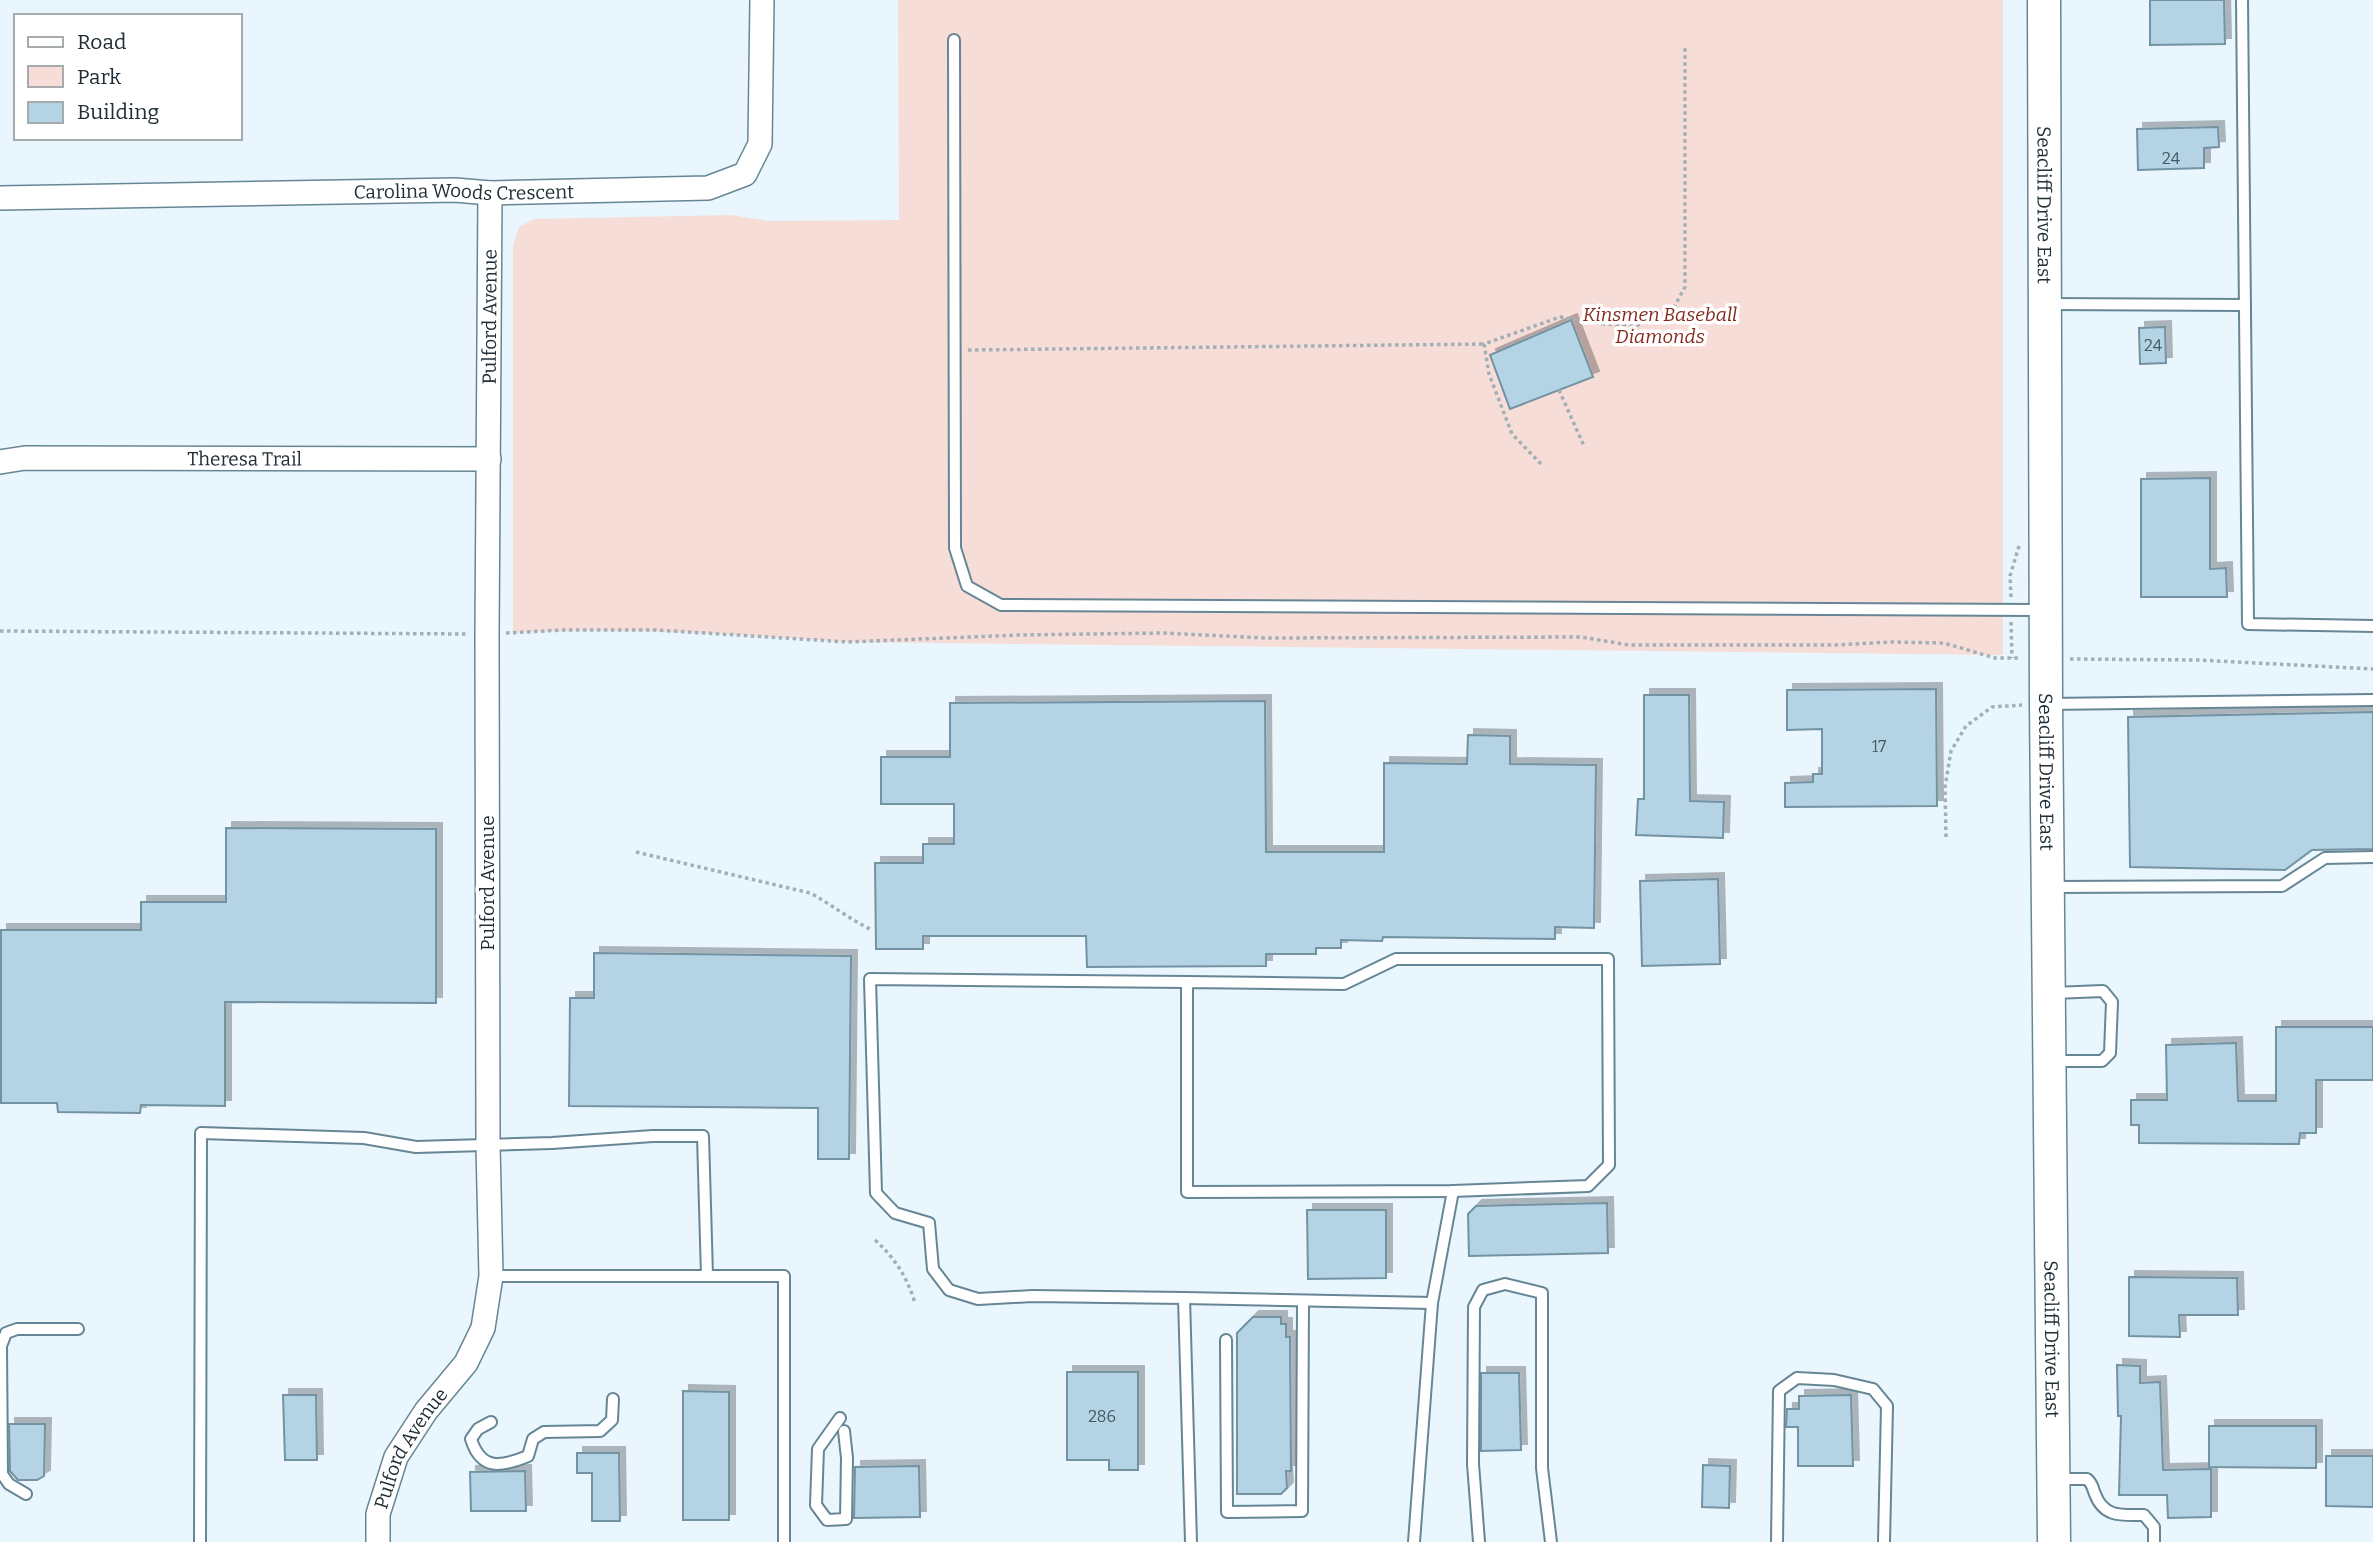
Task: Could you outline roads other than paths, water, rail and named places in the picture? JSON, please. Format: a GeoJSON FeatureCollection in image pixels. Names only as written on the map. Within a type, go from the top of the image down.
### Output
{"type":"FeatureCollection","features":[{"type":"Feature","properties":{"kind":"main road","name":"Seacliff Drive East"},"geometry":{"type":"LineString","coordinates":[[2044,0],[2046,610],[2035,658],[2046,704],[2054,1542]]}},
{"type":"Feature","properties":{"kind":"street","name":"Carolina Woods Crescent"},"geometry":{"type":"LineString","coordinates":[[0,198],[708,188],[745,174],[760,144],[762,0]]}},
{"type":"Feature","properties":{"kind":"street","name":"Pulford Avenue"},"geometry":{"type":"LineString","coordinates":[[378,1542],[378,1514],[396,1457],[426,1411],[466,1363],[482,1328],[491,1276],[488,1145],[487,634],[490,193]]}},
{"type":"Feature","properties":{"kind":"street","name":"Theresa Trail"},"geometry":{"type":"LineString","coordinates":[[0,461],[25,458],[489,459]]}},
{"type":"Feature","properties":{"kind":"lane"},"geometry":{"type":"LineString","coordinates":[[2242,0],[2248,624],[2373,626]]}},
{"type":"Feature","properties":{"kind":"lane"},"geometry":{"type":"LineString","coordinates":[[954,40],[955,548],[967,586],[1001,605],[2046,610]]}},
{"type":"Feature","properties":{"kind":"lane"},"geometry":{"type":"LineString","coordinates":[[2045,304],[2245,304]]}},
{"type":"Feature","properties":{"kind":"lane"},"geometry":{"type":"LineString","coordinates":[[2046,704],[2373,700]]}},
{"type":"Feature","properties":{"kind":"lane"},"geometry":{"type":"LineString","coordinates":[[2049,887],[2282,886],[2325,858],[2373,857]]}},
{"type":"Feature","properties":{"kind":"lane"},"geometry":{"type":"LineString","coordinates":[[1187,982],[1187,1192],[1453,1191],[1588,1186],[1609,1165],[1608,959],[1396,959],[1344,984],[1187,982],[870,979],[876,1193],[895,1213],[929,1223],[933,1269],[948,1290],[978,1299],[1032,1296],[1432,1303]]}},
{"type":"Feature","properties":{"kind":"lane"},"geometry":{"type":"LineString","coordinates":[[2049,993],[2103,991],[2112,1002],[2110,1053],[2102,1061],[2050,1061]]}},
{"type":"Feature","properties":{"kind":"lane"},"geometry":{"type":"LineString","coordinates":[[200,1542],[201,1133],[364,1138],[416,1147],[703,1136],[707,1276]]}},
{"type":"Feature","properties":{"kind":"lane"},"geometry":{"type":"LineString","coordinates":[[1414,1542],[1432,1303],[1453,1191]]}},
{"type":"Feature","properties":{"kind":"lane"},"geometry":{"type":"LineString","coordinates":[[491,1276],[784,1276],[784,1542]]}},
{"type":"Feature","properties":{"kind":"lane"},"geometry":{"type":"LineString","coordinates":[[1479,1542],[1472,1424],[1474,1307],[1483,1290],[1505,1284],[1542,1293],[1542,1468],[1551,1542]]}},
{"type":"Feature","properties":{"kind":"lane"},"geometry":{"type":"LineString","coordinates":[[1184,1298],[1191,1542]]}},
{"type":"Feature","properties":{"kind":"lane"},"geometry":{"type":"LineString","coordinates":[[1226,1340],[1227,1512],[1302,1511],[1303,1301]]}},
{"type":"Feature","properties":{"kind":"lane"},"geometry":{"type":"LineString","coordinates":[[26,1494],[9,1484],[2,1474],[1,1346],[6,1333],[17,1329],[78,1329]]}},
{"type":"Feature","properties":{"kind":"lane"},"geometry":{"type":"LineString","coordinates":[[1777,1542],[1779,1391],[1797,1378],[1834,1380],[1873,1389],[1887,1406],[1884,1542]]}},
{"type":"Feature","properties":{"kind":"lane"},"geometry":{"type":"LineString","coordinates":[[491,1422],[478,1429],[471,1439],[476,1454],[488,1464],[510,1464],[528,1456],[533,1439],[544,1432],[600,1431],[612,1420],[613,1399]]}},
{"type":"Feature","properties":{"kind":"lane"},"geometry":{"type":"LineString","coordinates":[[840,1418],[818,1449],[816,1504],[827,1520],[846,1520],[845,1431]]}},
{"type":"Feature","properties":{"kind":"lane"},"geometry":{"type":"LineString","coordinates":[[2054,1478],[2087,1479],[2102,1506],[2114,1514],[2144,1515],[2154,1527],[2154,1542]]}},
{"type":"Feature","properties":{"kind":"park label","name":"Kinsmen Baseball Diamonds"},"geometry":{"type":"Point","coordinates":[1660,325]}}]}
